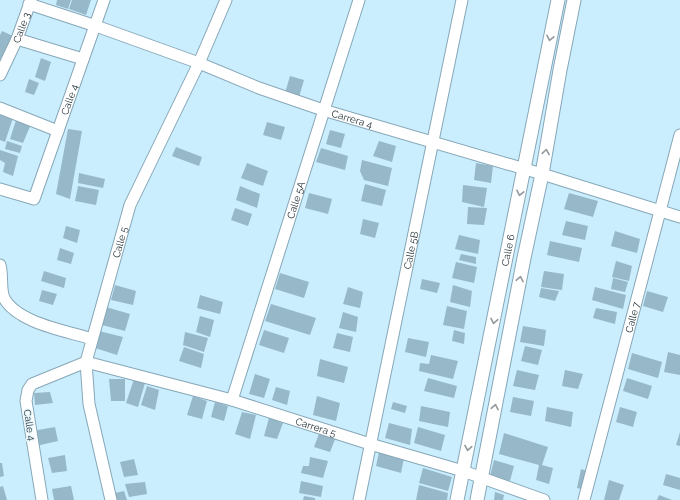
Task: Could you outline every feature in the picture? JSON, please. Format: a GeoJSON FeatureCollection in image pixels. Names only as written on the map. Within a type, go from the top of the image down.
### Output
{"type":"FeatureCollection","features":[{"type":"Feature","properties":{"kind":"street","name":"Calle 4"},"geometry":{"type":"LineString","coordinates":[[0,189],[34,200],[104,0]]}},
{"type":"Feature","properties":{"kind":"street","name":"Calle 5"},"geometry":{"type":"LineString","coordinates":[[111,500],[89,404],[86,362],[130,205],[200,63],[226,0]]}},
{"type":"Feature","properties":{"kind":"street","name":"Calle 5A"},"geometry":{"type":"LineString","coordinates":[[232,400],[359,0]]}},
{"type":"Feature","properties":{"kind":"street","name":"Calle 5B"},"geometry":{"type":"LineString","coordinates":[[359,500],[462,0]]}},
{"type":"Feature","properties":{"kind":"street","name":"Calle 6"},"geometry":{"type":"LineString","coordinates":[[457,500],[558,0]]}},
{"type":"Feature","properties":{"kind":"street","name":"Calle 6"},"geometry":{"type":"LineString","coordinates":[[477,500],[480,478],[542,174],[574,0]]}},
{"type":"Feature","properties":{"kind":"street","name":"Carrera 4"},"geometry":{"type":"LineString","coordinates":[[30,2],[200,63],[259,88],[323,110],[525,168],[680,217]]}},
{"type":"Feature","properties":{"kind":"street","name":"Calle 3"},"geometry":{"type":"LineString","coordinates":[[0,76],[17,38],[30,2]]}},
{"type":"Feature","properties":{"kind":"street"},"geometry":{"type":"LineString","coordinates":[[17,38],[83,59]]}},
{"type":"Feature","properties":{"kind":"street"},"geometry":{"type":"LineString","coordinates":[[0,108],[58,131]]}},
{"type":"Feature","properties":{"kind":"street","name":"Calle 7"},"geometry":{"type":"LineString","coordinates":[[584,500],[659,210],[680,135]]}},
{"type":"Feature","properties":{"kind":"street"},"geometry":{"type":"LineString","coordinates":[[507,253],[524,258]]}},
{"type":"Feature","properties":{"kind":"street"},"geometry":{"type":"LineString","coordinates":[[0,265],[3,298],[10,306],[34,321],[92,339]]}},
{"type":"Feature","properties":{"kind":"street","name":"Calle 4"},"geometry":{"type":"LineString","coordinates":[[42,500],[26,401],[28,390],[32,384],[86,362]]}},
{"type":"Feature","properties":{"kind":"street","name":"Carrera 5"},"geometry":{"type":"LineString","coordinates":[[86,362],[232,400],[370,444],[463,471],[544,500]]}},
{"type":"Feature","properties":{"kind":"building"},"geometry":{"type":"Polygon","coordinates":[[[57,0],[71,0],[68,9],[56,5],[57,0]]]}},
{"type":"Feature","properties":{"kind":"building"},"geometry":{"type":"Polygon","coordinates":[[[72,0],[91,0],[86,15],[69,9],[72,0]]]}},
{"type":"Feature","properties":{"kind":"building"},"geometry":{"type":"Polygon","coordinates":[[[2,31],[13,36],[0,64],[0,35],[2,31]]]}},
{"type":"Feature","properties":{"kind":"building"},"geometry":{"type":"Polygon","coordinates":[[[41,58],[51,62],[45,81],[35,77],[41,58]]]}},
{"type":"Feature","properties":{"kind":"building"},"geometry":{"type":"Polygon","coordinates":[[[290,76],[304,80],[299,97],[285,93],[290,76]]]}},
{"type":"Feature","properties":{"kind":"building"},"geometry":{"type":"Polygon","coordinates":[[[29,79],[39,83],[34,95],[25,92],[29,79]]]}},
{"type":"Feature","properties":{"kind":"building"},"geometry":{"type":"Polygon","coordinates":[[[0,113],[13,118],[5,142],[0,140],[0,113]]]}},
{"type":"Feature","properties":{"kind":"building"},"geometry":{"type":"Polygon","coordinates":[[[16,120],[31,124],[23,143],[10,139],[16,120]]]}},
{"type":"Feature","properties":{"kind":"building"},"geometry":{"type":"Polygon","coordinates":[[[267,122],[285,127],[281,140],[263,135],[267,122]]]}},
{"type":"Feature","properties":{"kind":"building"},"geometry":{"type":"Polygon","coordinates":[[[68,129],[82,131],[70,199],[56,194],[68,129]]]}},
{"type":"Feature","properties":{"kind":"building"},"geometry":{"type":"Polygon","coordinates":[[[330,130],[345,134],[341,148],[326,144],[330,130]]]}},
{"type":"Feature","properties":{"kind":"building"},"geometry":{"type":"Polygon","coordinates":[[[7,141],[22,146],[20,153],[5,149],[7,141]]]}},
{"type":"Feature","properties":{"kind":"building"},"geometry":{"type":"Polygon","coordinates":[[[379,141],[396,146],[392,162],[373,156],[379,141]]]}},
{"type":"Feature","properties":{"kind":"building"},"geometry":{"type":"Polygon","coordinates":[[[176,147],[202,157],[199,166],[172,156],[176,147]]]}},
{"type":"Feature","properties":{"kind":"building"},"geometry":{"type":"Polygon","coordinates":[[[321,148],[348,156],[345,170],[316,162],[321,148]]]}},
{"type":"Feature","properties":{"kind":"building"},"geometry":{"type":"Polygon","coordinates":[[[0,150],[18,156],[13,176],[3,172],[5,163],[0,160],[0,150]]]}},
{"type":"Feature","properties":{"kind":"building"},"geometry":{"type":"Polygon","coordinates":[[[362,160],[392,168],[388,186],[364,180],[360,171],[362,160]]]}},
{"type":"Feature","properties":{"kind":"building"},"geometry":{"type":"Polygon","coordinates":[[[247,163],[268,171],[263,186],[241,178],[247,163]]]}},
{"type":"Feature","properties":{"kind":"building"},"geometry":{"type":"Polygon","coordinates":[[[476,163],[493,166],[491,183],[474,180],[476,163]]]}},
{"type":"Feature","properties":{"kind":"building"},"geometry":{"type":"Polygon","coordinates":[[[79,173],[105,179],[103,188],[78,183],[79,173]]]}},
{"type":"Feature","properties":{"kind":"building"},"geometry":{"type":"Polygon","coordinates":[[[365,184],[386,190],[382,206],[361,201],[365,184]]]}},
{"type":"Feature","properties":{"kind":"building"},"geometry":{"type":"Polygon","coordinates":[[[463,185],[487,188],[484,207],[462,202],[463,185]]]}},
{"type":"Feature","properties":{"kind":"building"},"geometry":{"type":"Polygon","coordinates":[[[78,186],[99,190],[96,205],[75,201],[78,186]]]}},
{"type":"Feature","properties":{"kind":"building"},"geometry":{"type":"Polygon","coordinates":[[[240,186],[260,194],[257,208],[236,200],[240,186]]]}},
{"type":"Feature","properties":{"kind":"building"},"geometry":{"type":"Polygon","coordinates":[[[309,193],[332,199],[328,214],[305,208],[309,193]]]}},
{"type":"Feature","properties":{"kind":"building"},"geometry":{"type":"Polygon","coordinates":[[[569,193],[598,201],[593,217],[564,209],[569,193]]]}},
{"type":"Feature","properties":{"kind":"building"},"geometry":{"type":"Polygon","coordinates":[[[468,207],[487,208],[484,225],[467,224],[468,207]]]}},
{"type":"Feature","properties":{"kind":"building"},"geometry":{"type":"Polygon","coordinates":[[[235,208],[252,214],[248,226],[231,220],[235,208]]]}},
{"type":"Feature","properties":{"kind":"building"},"geometry":{"type":"Polygon","coordinates":[[[363,219],[379,223],[375,238],[360,234],[363,219]]]}},
{"type":"Feature","properties":{"kind":"building"},"geometry":{"type":"Polygon","coordinates":[[[566,221],[588,226],[585,240],[562,235],[566,221]]]}},
{"type":"Feature","properties":{"kind":"building"},"geometry":{"type":"Polygon","coordinates":[[[66,226],[80,230],[77,243],[63,238],[66,226]]]}},
{"type":"Feature","properties":{"kind":"building"},"geometry":{"type":"Polygon","coordinates":[[[615,231],[640,239],[637,253],[611,246],[615,231]]]}},
{"type":"Feature","properties":{"kind":"building"},"geometry":{"type":"Polygon","coordinates":[[[459,235],[480,240],[478,254],[455,249],[459,235]]]}},
{"type":"Feature","properties":{"kind":"building"},"geometry":{"type":"Polygon","coordinates":[[[550,241],[582,248],[579,262],[547,255],[550,241]]]}},
{"type":"Feature","properties":{"kind":"building"},"geometry":{"type":"Polygon","coordinates":[[[60,248],[74,253],[71,264],[57,260],[60,248]]]}},
{"type":"Feature","properties":{"kind":"building"},"geometry":{"type":"Polygon","coordinates":[[[461,254],[476,257],[476,264],[459,260],[461,254]]]}},
{"type":"Feature","properties":{"kind":"building"},"geometry":{"type":"Polygon","coordinates":[[[616,261],[632,266],[629,281],[612,277],[616,261]]]}},
{"type":"Feature","properties":{"kind":"building"},"geometry":{"type":"Polygon","coordinates":[[[456,262],[477,267],[474,283],[452,278],[456,262]]]}},
{"type":"Feature","properties":{"kind":"building"},"geometry":{"type":"Polygon","coordinates":[[[44,271],[66,278],[64,288],[41,281],[44,271]]]}},
{"type":"Feature","properties":{"kind":"building"},"geometry":{"type":"Polygon","coordinates":[[[544,271],[564,274],[562,290],[541,287],[544,271]]]}},
{"type":"Feature","properties":{"kind":"building"},"geometry":{"type":"Polygon","coordinates":[[[280,273],[309,282],[304,298],[275,289],[280,273]]]}},
{"type":"Feature","properties":{"kind":"building"},"geometry":{"type":"Polygon","coordinates":[[[613,278],[628,282],[625,292],[611,289],[613,278]]]}},
{"type":"Feature","properties":{"kind":"building"},"geometry":{"type":"Polygon","coordinates":[[[422,279],[440,283],[437,293],[420,289],[422,279]]]}},
{"type":"Feature","properties":{"kind":"building"},"geometry":{"type":"Polygon","coordinates":[[[115,285],[136,291],[133,305],[111,300],[115,285]]]}},
{"type":"Feature","properties":{"kind":"building"},"geometry":{"type":"Polygon","coordinates":[[[453,285],[472,291],[470,307],[450,302],[453,285]]]}},
{"type":"Feature","properties":{"kind":"building"},"geometry":{"type":"Polygon","coordinates":[[[348,287],[363,292],[360,308],[343,304],[348,287]]]}},
{"type":"Feature","properties":{"kind":"building"},"geometry":{"type":"Polygon","coordinates":[[[595,287],[626,295],[623,309],[592,300],[595,287]]]}},
{"type":"Feature","properties":{"kind":"building"},"geometry":{"type":"Polygon","coordinates":[[[541,288],[559,291],[555,301],[539,297],[541,288]]]}},
{"type":"Feature","properties":{"kind":"building"},"geometry":{"type":"Polygon","coordinates":[[[42,290],[57,294],[53,305],[39,301],[42,290]]]}},
{"type":"Feature","properties":{"kind":"building"},"geometry":{"type":"Polygon","coordinates":[[[647,291],[668,297],[663,312],[643,306],[647,291]]]}},
{"type":"Feature","properties":{"kind":"building"},"geometry":{"type":"Polygon","coordinates":[[[200,295],[223,302],[220,314],[197,308],[200,295]]]}},
{"type":"Feature","properties":{"kind":"building"},"geometry":{"type":"Polygon","coordinates":[[[271,304],[316,318],[310,335],[265,321],[271,304]]]}},
{"type":"Feature","properties":{"kind":"building"},"geometry":{"type":"Polygon","coordinates":[[[447,306],[467,311],[464,329],[443,325],[447,306]]]}},
{"type":"Feature","properties":{"kind":"building"},"geometry":{"type":"Polygon","coordinates":[[[106,307],[130,314],[125,331],[102,325],[106,307]]]}},
{"type":"Feature","properties":{"kind":"building"},"geometry":{"type":"Polygon","coordinates":[[[596,308],[617,312],[615,324],[593,318],[596,308]]]}},
{"type":"Feature","properties":{"kind":"building"},"geometry":{"type":"Polygon","coordinates":[[[343,312],[358,317],[356,332],[339,328],[343,312]]]}},
{"type":"Feature","properties":{"kind":"building"},"geometry":{"type":"Polygon","coordinates":[[[200,316],[214,320],[210,337],[196,332],[200,316]]]}},
{"type":"Feature","properties":{"kind":"building"},"geometry":{"type":"Polygon","coordinates":[[[523,326],[546,330],[544,346],[520,342],[523,326]]]}},
{"type":"Feature","properties":{"kind":"building"},"geometry":{"type":"Polygon","coordinates":[[[264,330],[289,338],[284,353],[259,345],[264,330]]]}},
{"type":"Feature","properties":{"kind":"building"},"geometry":{"type":"Polygon","coordinates":[[[454,330],[465,333],[464,344],[452,341],[454,330]]]}},
{"type":"Feature","properties":{"kind":"building"},"geometry":{"type":"Polygon","coordinates":[[[99,331],[123,337],[117,355],[95,348],[99,331]]]}},
{"type":"Feature","properties":{"kind":"building"},"geometry":{"type":"Polygon","coordinates":[[[185,332],[208,338],[204,352],[183,345],[185,332]]]}},
{"type":"Feature","properties":{"kind":"building"},"geometry":{"type":"Polygon","coordinates":[[[337,333],[353,337],[350,352],[333,348],[337,333]]]}},
{"type":"Feature","properties":{"kind":"building"},"geometry":{"type":"Polygon","coordinates":[[[408,338],[429,342],[426,357],[405,352],[408,338]]]}},
{"type":"Feature","properties":{"kind":"building"},"geometry":{"type":"Polygon","coordinates":[[[525,346],[542,350],[538,365],[521,361],[525,346]]]}},
{"type":"Feature","properties":{"kind":"building"},"geometry":{"type":"Polygon","coordinates":[[[184,347],[204,354],[201,368],[179,361],[184,347]]]}},
{"type":"Feature","properties":{"kind":"building"},"geometry":{"type":"Polygon","coordinates":[[[668,352],[680,355],[680,375],[664,372],[668,352]]]}},
{"type":"Feature","properties":{"kind":"building"},"geometry":{"type":"Polygon","coordinates":[[[632,353],[662,362],[658,378],[628,369],[632,353]]]}},
{"type":"Feature","properties":{"kind":"building"},"geometry":{"type":"Polygon","coordinates":[[[431,355],[458,361],[453,379],[419,371],[420,363],[429,364],[431,355]]]}},
{"type":"Feature","properties":{"kind":"building"},"geometry":{"type":"Polygon","coordinates":[[[320,359],[348,367],[344,383],[317,376],[320,359]]]}},
{"type":"Feature","properties":{"kind":"building"},"geometry":{"type":"Polygon","coordinates":[[[517,370],[539,375],[535,390],[513,386],[517,370]]]}},
{"type":"Feature","properties":{"kind":"building"},"geometry":{"type":"Polygon","coordinates":[[[565,370],[583,374],[578,389],[562,386],[565,370]]]}},
{"type":"Feature","properties":{"kind":"building"},"geometry":{"type":"Polygon","coordinates":[[[255,374],[270,379],[264,398],[249,394],[255,374]]]}},
{"type":"Feature","properties":{"kind":"building"},"geometry":{"type":"Polygon","coordinates":[[[428,378],[457,386],[454,398],[424,391],[428,378]]]}},
{"type":"Feature","properties":{"kind":"building"},"geometry":{"type":"Polygon","coordinates":[[[627,378],[652,386],[648,399],[623,391],[627,378]]]}},
{"type":"Feature","properties":{"kind":"building"},"geometry":{"type":"Polygon","coordinates":[[[109,379],[125,379],[125,401],[111,401],[109,379]]]}},
{"type":"Feature","properties":{"kind":"building"},"geometry":{"type":"Polygon","coordinates":[[[134,379],[145,383],[138,407],[126,403],[134,379]]]}},
{"type":"Feature","properties":{"kind":"building"},"geometry":{"type":"Polygon","coordinates":[[[147,386],[159,390],[155,410],[141,405],[147,386]]]}},
{"type":"Feature","properties":{"kind":"building"},"geometry":{"type":"Polygon","coordinates":[[[276,387],[290,391],[287,405],[272,400],[276,387]]]}},
{"type":"Feature","properties":{"kind":"building"},"geometry":{"type":"Polygon","coordinates":[[[50,392],[53,403],[35,405],[34,393],[50,392]]]}},
{"type":"Feature","properties":{"kind":"building"},"geometry":{"type":"Polygon","coordinates":[[[193,396],[207,401],[202,419],[187,415],[193,396]]]}},
{"type":"Feature","properties":{"kind":"building"},"geometry":{"type":"Polygon","coordinates":[[[317,396],[340,403],[336,421],[313,415],[317,396]]]}},
{"type":"Feature","properties":{"kind":"building"},"geometry":{"type":"Polygon","coordinates":[[[513,397],[534,401],[531,416],[510,412],[513,397]]]}},
{"type":"Feature","properties":{"kind":"building"},"geometry":{"type":"Polygon","coordinates":[[[215,402],[228,406],[224,421],[211,417],[215,402]]]}},
{"type":"Feature","properties":{"kind":"building"},"geometry":{"type":"Polygon","coordinates":[[[393,402],[407,406],[405,413],[391,409],[393,402]]]}},
{"type":"Feature","properties":{"kind":"building"},"geometry":{"type":"Polygon","coordinates":[[[421,406],[450,412],[448,427],[419,421],[421,406]]]}},
{"type":"Feature","properties":{"kind":"building"},"geometry":{"type":"Polygon","coordinates":[[[547,407],[573,412],[571,427],[545,421],[547,407]]]}},
{"type":"Feature","properties":{"kind":"building"},"geometry":{"type":"Polygon","coordinates":[[[620,407],[637,412],[633,427],[616,422],[620,407]]]}},
{"type":"Feature","properties":{"kind":"building"},"geometry":{"type":"Polygon","coordinates":[[[242,412],[256,415],[250,439],[235,434],[242,412]]]}},
{"type":"Feature","properties":{"kind":"building"},"geometry":{"type":"Polygon","coordinates":[[[269,418],[283,423],[277,439],[264,436],[269,418]]]}},
{"type":"Feature","properties":{"kind":"building"},"geometry":{"type":"Polygon","coordinates":[[[389,423],[412,429],[410,445],[385,438],[389,423]]]}},
{"type":"Feature","properties":{"kind":"building"},"geometry":{"type":"Polygon","coordinates":[[[55,427],[58,441],[36,446],[32,431],[55,427]]]}},
{"type":"Feature","properties":{"kind":"building"},"geometry":{"type":"Polygon","coordinates":[[[418,427],[445,435],[441,451],[414,443],[418,427]]]}},
{"type":"Feature","properties":{"kind":"building"},"geometry":{"type":"Polygon","coordinates":[[[320,431],[336,437],[330,452],[314,447],[320,431]]]}},
{"type":"Feature","properties":{"kind":"building"},"geometry":{"type":"Polygon","coordinates":[[[680,432],[680,446],[676,445],[680,432]]]}},
{"type":"Feature","properties":{"kind":"building"},"geometry":{"type":"Polygon","coordinates":[[[504,433],[548,447],[542,465],[553,468],[549,484],[536,480],[539,465],[499,454],[504,433]]]}},
{"type":"Feature","properties":{"kind":"building"},"geometry":{"type":"Polygon","coordinates":[[[379,452],[404,458],[401,473],[376,466],[379,452]]]}},
{"type":"Feature","properties":{"kind":"building"},"geometry":{"type":"Polygon","coordinates":[[[65,455],[67,471],[52,473],[48,458],[65,455]]]}},
{"type":"Feature","properties":{"kind":"building"},"geometry":{"type":"Polygon","coordinates":[[[310,457],[328,461],[323,478],[301,473],[303,466],[309,466],[310,457]]]}},
{"type":"Feature","properties":{"kind":"building"},"geometry":{"type":"Polygon","coordinates":[[[134,459],[138,475],[124,477],[120,462],[134,459]]]}},
{"type":"Feature","properties":{"kind":"building"},"geometry":{"type":"Polygon","coordinates":[[[494,460],[514,466],[510,481],[490,476],[494,460]]]}},
{"type":"Feature","properties":{"kind":"building"},"geometry":{"type":"Polygon","coordinates":[[[0,463],[2,463],[4,476],[0,477],[0,463]]]}},
{"type":"Feature","properties":{"kind":"building"},"geometry":{"type":"Polygon","coordinates":[[[423,468],[452,477],[448,491],[419,483],[423,468]]]}},
{"type":"Feature","properties":{"kind":"building"},"geometry":{"type":"Polygon","coordinates":[[[581,469],[590,472],[585,490],[577,488],[581,469]]]}},
{"type":"Feature","properties":{"kind":"building"},"geometry":{"type":"Polygon","coordinates":[[[666,474],[680,478],[680,490],[663,485],[666,474]]]}},
{"type":"Feature","properties":{"kind":"building"},"geometry":{"type":"Polygon","coordinates":[[[609,480],[624,485],[619,500],[604,500],[609,480]]]}},
{"type":"Feature","properties":{"kind":"building"},"geometry":{"type":"Polygon","coordinates":[[[301,481],[323,486],[321,497],[299,493],[301,481]]]}},
{"type":"Feature","properties":{"kind":"building"},"geometry":{"type":"Polygon","coordinates":[[[145,482],[147,494],[129,497],[125,484],[145,482]]]}},
{"type":"Feature","properties":{"kind":"building"},"geometry":{"type":"Polygon","coordinates":[[[419,485],[448,493],[447,500],[416,500],[419,485]]]}},
{"type":"Feature","properties":{"kind":"building"},"geometry":{"type":"Polygon","coordinates":[[[3,486],[7,500],[0,500],[0,487],[3,486]]]}},
{"type":"Feature","properties":{"kind":"building"},"geometry":{"type":"Polygon","coordinates":[[[71,486],[74,500],[54,500],[52,489],[71,486]]]}},
{"type":"Feature","properties":{"kind":"building"},"geometry":{"type":"Polygon","coordinates":[[[124,491],[127,500],[113,500],[111,494],[124,491]]]}},
{"type":"Feature","properties":{"kind":"building"},"geometry":{"type":"Polygon","coordinates":[[[495,492],[504,495],[503,500],[494,500],[495,492]]]}},
{"type":"Feature","properties":{"kind":"building"},"geometry":{"type":"Polygon","coordinates":[[[659,495],[672,500],[657,500],[659,495]]]}},
{"type":"Feature","properties":{"kind":"building"},"geometry":{"type":"Polygon","coordinates":[[[304,496],[315,498],[315,500],[303,500],[304,496]]]}}]}
